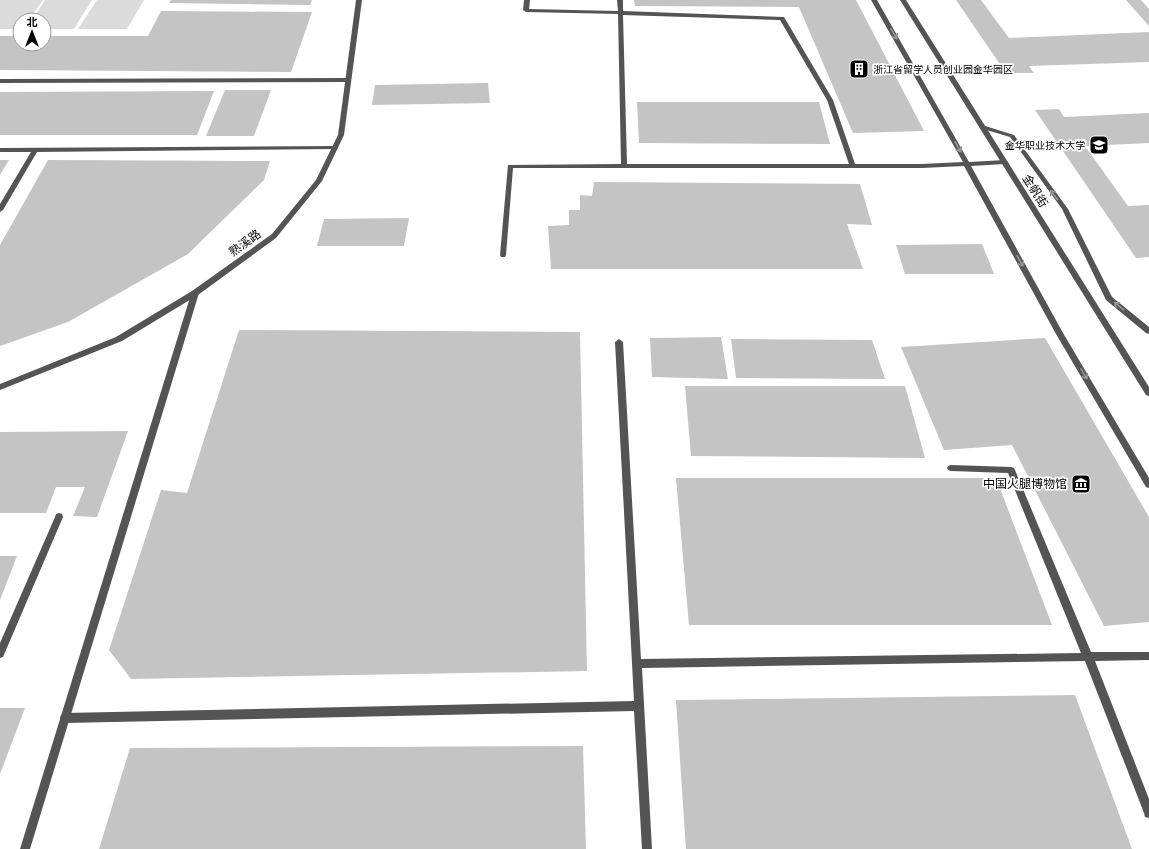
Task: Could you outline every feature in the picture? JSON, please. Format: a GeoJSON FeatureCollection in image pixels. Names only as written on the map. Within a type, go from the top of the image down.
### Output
{"type":"FeatureCollection","features":[{"type":"Feature","properties":{"kind":"street","name":"熟溪路"},"geometry":{"type":"LineString","coordinates":[[0,386],[119,339],[195,293],[274,236],[318,181],[341,135],[359,0]]}},
{"type":"Feature","properties":{"kind":"street"},"geometry":{"type":"LineString","coordinates":[[527,0],[526,10],[782,18],[830,100],[853,166]]}},
{"type":"Feature","properties":{"kind":"street"},"geometry":{"type":"LineString","coordinates":[[620,0],[624,166]]}},
{"type":"Feature","properties":{"kind":"street"},"geometry":{"type":"LineString","coordinates":[[874,0],[967,164],[1060,334],[1149,485]]}},
{"type":"Feature","properties":{"kind":"street","name":"金帆街"},"geometry":{"type":"LineString","coordinates":[[903,0],[1149,393]]}},
{"type":"Feature","properties":{"kind":"street"},"geometry":{"type":"LineString","coordinates":[[0,81],[348,80]]}},
{"type":"Feature","properties":{"kind":"street"},"geometry":{"type":"LineString","coordinates":[[982,127],[1012,136],[1065,209],[1109,298],[1149,331]]}},
{"type":"Feature","properties":{"kind":"street"},"geometry":{"type":"LineString","coordinates":[[0,150],[335,148]]}},
{"type":"Feature","properties":{"kind":"street"},"geometry":{"type":"LineString","coordinates":[[0,210],[35,150]]}},
{"type":"Feature","properties":{"kind":"street"},"geometry":{"type":"LineString","coordinates":[[503,255],[510,166],[853,166],[1005,162]]}},
{"type":"Feature","properties":{"kind":"street"},"geometry":{"type":"LineString","coordinates":[[26,849],[195,293]]}},
{"type":"Feature","properties":{"kind":"street"},"geometry":{"type":"LineString","coordinates":[[619,342],[647,849]]}},
{"type":"Feature","properties":{"kind":"street"},"geometry":{"type":"LineString","coordinates":[[951,468],[1011,470],[1088,657],[1149,813]]}},
{"type":"Feature","properties":{"kind":"street"},"geometry":{"type":"LineString","coordinates":[[0,654],[59,516]]}},
{"type":"Feature","properties":{"kind":"street"},"geometry":{"type":"LineString","coordinates":[[636,664],[1149,656]]}},
{"type":"Feature","properties":{"kind":"street"},"geometry":{"type":"LineString","coordinates":[[65,718],[639,706]]}},
{"type":"Feature","properties":{"kind":"shaded area"},"geometry":{"type":"Polygon","coordinates":[[[0,0],[43,0],[35,12],[12,12],[12,29],[0,29],[0,0]]]}},
{"type":"Feature","properties":{"kind":"shaded area"},"geometry":{"type":"Polygon","coordinates":[[[45,0],[92,0],[74,29],[52,29],[52,12],[37,12],[45,0]]]}},
{"type":"Feature","properties":{"kind":"shaded area"},"geometry":{"type":"Polygon","coordinates":[[[97,0],[144,0],[127,29],[78,29],[97,0]]]}},
{"type":"Feature","properties":{"kind":"building"},"geometry":{"type":"Polygon","coordinates":[[[171,0],[312,0],[310,5],[169,3],[171,0]]]}},
{"type":"Feature","properties":{"kind":"building","name":"浙江省留学人员创业园金华园区"},"geometry":{"type":"Polygon","coordinates":[[[634,0],[856,0],[924,131],[853,133],[799,7],[635,6],[634,0]]]}},
{"type":"Feature","properties":{"kind":"building"},"geometry":{"type":"Polygon","coordinates":[[[956,0],[981,0],[1009,38],[1149,32],[1149,62],[1029,66],[1034,73],[1006,73],[956,0]]]}},
{"type":"Feature","properties":{"kind":"building"},"geometry":{"type":"Polygon","coordinates":[[[1126,0],[1141,0],[1149,9],[1149,26],[1126,0]]]}},
{"type":"Feature","properties":{"kind":"building"},"geometry":{"type":"Polygon","coordinates":[[[161,11],[312,12],[291,72],[0,70],[0,36],[12,36],[12,52],[52,52],[52,36],[148,36],[161,11]]]}},
{"type":"Feature","properties":{"kind":"building"},"geometry":{"type":"Polygon","coordinates":[[[488,83],[490,103],[372,105],[375,85],[488,83]]]}},
{"type":"Feature","properties":{"kind":"building"},"geometry":{"type":"Polygon","coordinates":[[[225,90],[271,90],[254,136],[206,136],[225,90]]]}},
{"type":"Feature","properties":{"kind":"building"},"geometry":{"type":"Polygon","coordinates":[[[214,91],[197,135],[0,135],[0,92],[214,91]]]}},
{"type":"Feature","properties":{"kind":"building"},"geometry":{"type":"Polygon","coordinates":[[[637,102],[819,102],[830,144],[639,143],[637,102]]]}},
{"type":"Feature","properties":{"kind":"building"},"geometry":{"type":"Polygon","coordinates":[[[1059,109],[1064,117],[1149,113],[1149,143],[1085,146],[1128,206],[1149,205],[1149,257],[1136,258],[1035,110],[1059,109]]]}},
{"type":"Feature","properties":{"kind":"building"},"geometry":{"type":"Polygon","coordinates":[[[0,160],[9,160],[0,175],[0,160]]]}},
{"type":"Feature","properties":{"kind":"building"},"geometry":{"type":"Polygon","coordinates":[[[48,160],[270,161],[264,180],[188,254],[68,322],[0,346],[0,245],[48,160]]]}},
{"type":"Feature","properties":{"kind":"building"},"geometry":{"type":"Polygon","coordinates":[[[594,182],[860,184],[872,225],[847,224],[863,269],[551,269],[548,226],[569,225],[569,210],[580,210],[580,195],[592,196],[594,182]]]}},
{"type":"Feature","properties":{"kind":"building"},"geometry":{"type":"Polygon","coordinates":[[[409,218],[404,246],[317,246],[324,219],[409,218]]]}},
{"type":"Feature","properties":{"kind":"building"},"geometry":{"type":"Polygon","coordinates":[[[982,244],[994,274],[905,274],[896,245],[982,244]]]}},
{"type":"Feature","properties":{"kind":"building"},"geometry":{"type":"Polygon","coordinates":[[[239,330],[580,332],[587,671],[131,679],[109,650],[161,490],[187,493],[239,330]]]}},
{"type":"Feature","properties":{"kind":"building"},"geometry":{"type":"Polygon","coordinates":[[[721,337],[728,379],[652,377],[650,338],[721,337]]]}},
{"type":"Feature","properties":{"kind":"building","name":"中国火腿博物馆"},"geometry":{"type":"Polygon","coordinates":[[[1045,338],[1149,517],[1149,622],[1104,626],[1012,445],[944,450],[901,347],[1045,338]]]}},
{"type":"Feature","properties":{"kind":"building"},"geometry":{"type":"Polygon","coordinates":[[[731,339],[872,340],[885,379],[736,378],[731,339]]]}},
{"type":"Feature","properties":{"kind":"building"},"geometry":{"type":"Polygon","coordinates":[[[685,386],[905,386],[925,458],[691,456],[685,386]]]}},
{"type":"Feature","properties":{"kind":"building"},"geometry":{"type":"Polygon","coordinates":[[[128,431],[97,517],[73,516],[85,487],[56,487],[46,513],[0,513],[0,432],[128,431]]]}},
{"type":"Feature","properties":{"kind":"building"},"geometry":{"type":"Polygon","coordinates":[[[676,478],[996,478],[1052,625],[689,625],[676,478]]]}},
{"type":"Feature","properties":{"kind":"building"},"geometry":{"type":"Polygon","coordinates":[[[0,556],[17,556],[0,600],[0,556]]]}},
{"type":"Feature","properties":{"kind":"building"},"geometry":{"type":"Polygon","coordinates":[[[1075,695],[1132,849],[686,849],[676,700],[1075,695]]]}},
{"type":"Feature","properties":{"kind":"building"},"geometry":{"type":"Polygon","coordinates":[[[0,708],[25,708],[0,774],[0,708]]]}},
{"type":"Feature","properties":{"kind":"building"},"geometry":{"type":"Polygon","coordinates":[[[583,746],[586,849],[99,849],[130,748],[583,746]]]}},
{"type":"Feature","properties":{"kind":"place","name":"浙江省留学人员创业园金华园区"},"geometry":{"type":"Point","coordinates":[859,69]}},
{"type":"Feature","properties":{"kind":"place","name":"金华职业技术大学"},"geometry":{"type":"Point","coordinates":[1099,145]}},
{"type":"Feature","properties":{"kind":"place","name":"中国火腿博物馆"},"geometry":{"type":"Point","coordinates":[1081,484]}}]}
